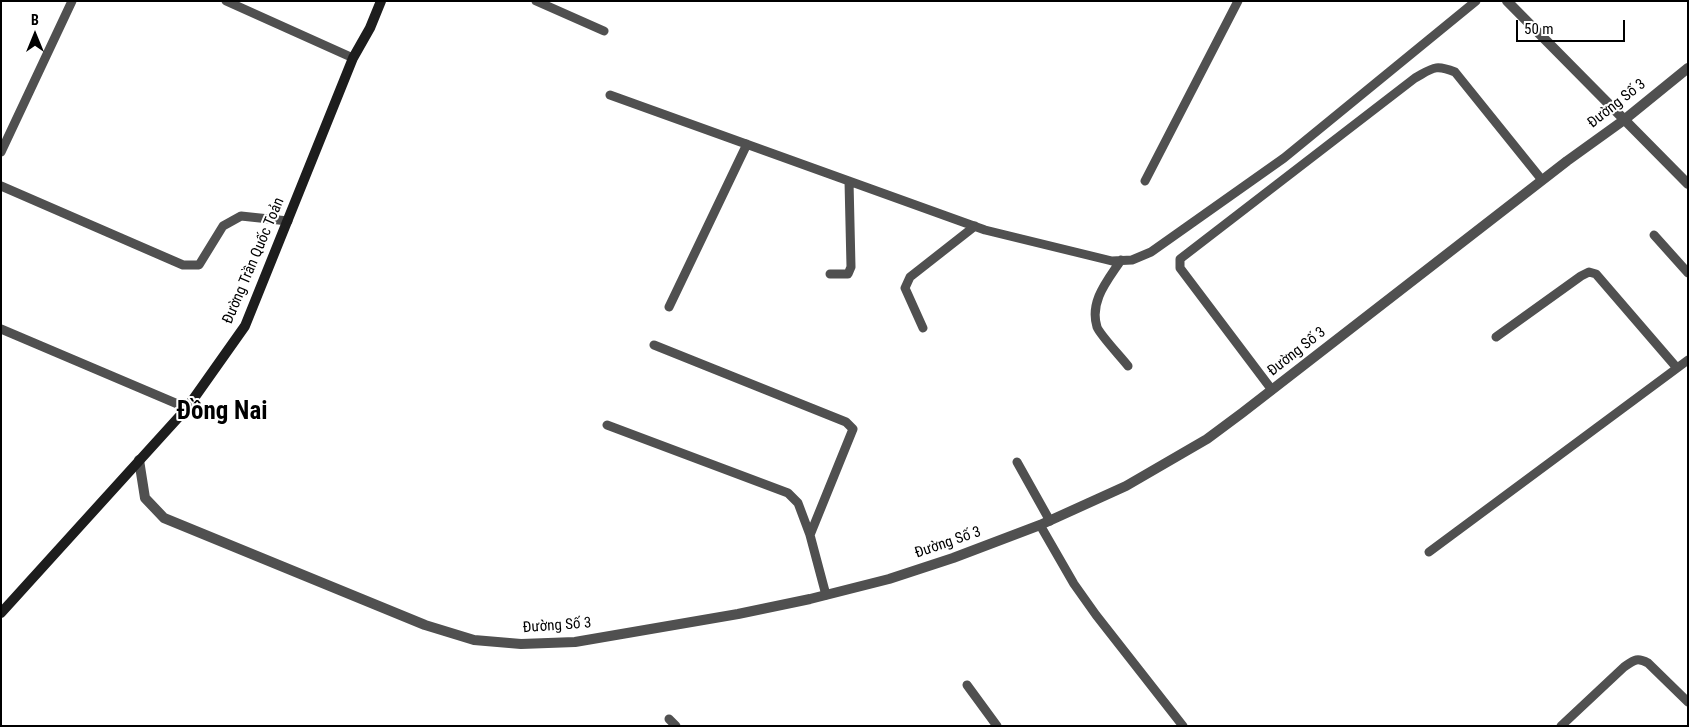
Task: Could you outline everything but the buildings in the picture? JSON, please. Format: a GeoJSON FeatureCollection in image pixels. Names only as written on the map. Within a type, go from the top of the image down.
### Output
{"type":"FeatureCollection","features":[{"type":"Feature","properties":{"kind":"main road","name":"Đường Trần Quốc Toản"},"geometry":{"type":"LineString","coordinates":[[1,613],[186,408],[246,326],[353,58],[370,28],[381,1]]}},
{"type":"Feature","properties":{"kind":"street"},"geometry":{"type":"LineString","coordinates":[[1506,1],[1688,184]]}},
{"type":"Feature","properties":{"kind":"street","name":"Đường Số 3"},"geometry":{"type":"LineString","coordinates":[[139,460],[145,498],[164,518],[424,625],[474,640],[521,644],[575,642],[738,614],[826,595],[889,579],[1040,526],[1126,486],[1207,439],[1542,180],[1624,120],[1688,68]]}},
{"type":"Feature","properties":{"kind":"lane"},"geometry":{"type":"LineString","coordinates":[[1,152],[72,1]]}},
{"type":"Feature","properties":{"kind":"lane"},"geometry":{"type":"LineString","coordinates":[[226,1],[353,58]]}},
{"type":"Feature","properties":{"kind":"lane"},"geometry":{"type":"LineString","coordinates":[[536,1],[604,31]]}},
{"type":"Feature","properties":{"kind":"lane"},"geometry":{"type":"LineString","coordinates":[[1145,181],[1238,1]]}},
{"type":"Feature","properties":{"kind":"lane"},"geometry":{"type":"LineString","coordinates":[[610,95],[975,226],[1112,261],[1132,260],[1152,252],[1284,158],[1476,1]]}},
{"type":"Feature","properties":{"kind":"lane"},"geometry":{"type":"LineString","coordinates":[[1272,390],[1180,268],[1180,259],[1415,78],[1434,67],[1455,72],[1542,180]]}},
{"type":"Feature","properties":{"kind":"lane"},"geometry":{"type":"LineString","coordinates":[[669,307],[746,144]]}},
{"type":"Feature","properties":{"kind":"lane"},"geometry":{"type":"LineString","coordinates":[[830,274],[848,274],[851,266],[849,181]]}},
{"type":"Feature","properties":{"kind":"lane"},"geometry":{"type":"LineString","coordinates":[[1,186],[183,265],[199,265],[223,226],[241,216],[288,221]]}},
{"type":"Feature","properties":{"kind":"lane"},"geometry":{"type":"LineString","coordinates":[[923,328],[905,288],[910,277],[975,226]]}},
{"type":"Feature","properties":{"kind":"lane"},"geometry":{"type":"LineString","coordinates":[[1654,235],[1688,273]]}},
{"type":"Feature","properties":{"kind":"lane"},"geometry":{"type":"LineString","coordinates":[[1121,260],[1100,292],[1096,302],[1096,315],[1097,328],[1128,366]]}},
{"type":"Feature","properties":{"kind":"lane"},"geometry":{"type":"LineString","coordinates":[[1496,337],[1589,272],[1596,274],[1677,368]]}},
{"type":"Feature","properties":{"kind":"lane"},"geometry":{"type":"LineString","coordinates":[[1,329],[186,408]]}},
{"type":"Feature","properties":{"kind":"lane"},"geometry":{"type":"LineString","coordinates":[[654,345],[846,422],[853,429],[810,535]]}},
{"type":"Feature","properties":{"kind":"lane"},"geometry":{"type":"LineString","coordinates":[[1429,552],[1688,360]]}},
{"type":"Feature","properties":{"kind":"lane"},"geometry":{"type":"LineString","coordinates":[[607,425],[788,493],[798,503],[810,535],[826,595]]}},
{"type":"Feature","properties":{"kind":"lane"},"geometry":{"type":"LineString","coordinates":[[1017,462],[1050,521]]}},
{"type":"Feature","properties":{"kind":"lane"},"geometry":{"type":"LineString","coordinates":[[1040,526],[1074,584],[1096,616],[1183,726]]}},
{"type":"Feature","properties":{"kind":"lane"},"geometry":{"type":"LineString","coordinates":[[1561,726],[1624,667],[1634,660],[1641,659],[1648,663],[1688,702]]}},
{"type":"Feature","properties":{"kind":"lane"},"geometry":{"type":"LineString","coordinates":[[967,685],[996,726]]}},
{"type":"Feature","properties":{"kind":"district","name":"Đồng Nai"},"geometry":{"type":"Point","coordinates":[222,413]}}]}
